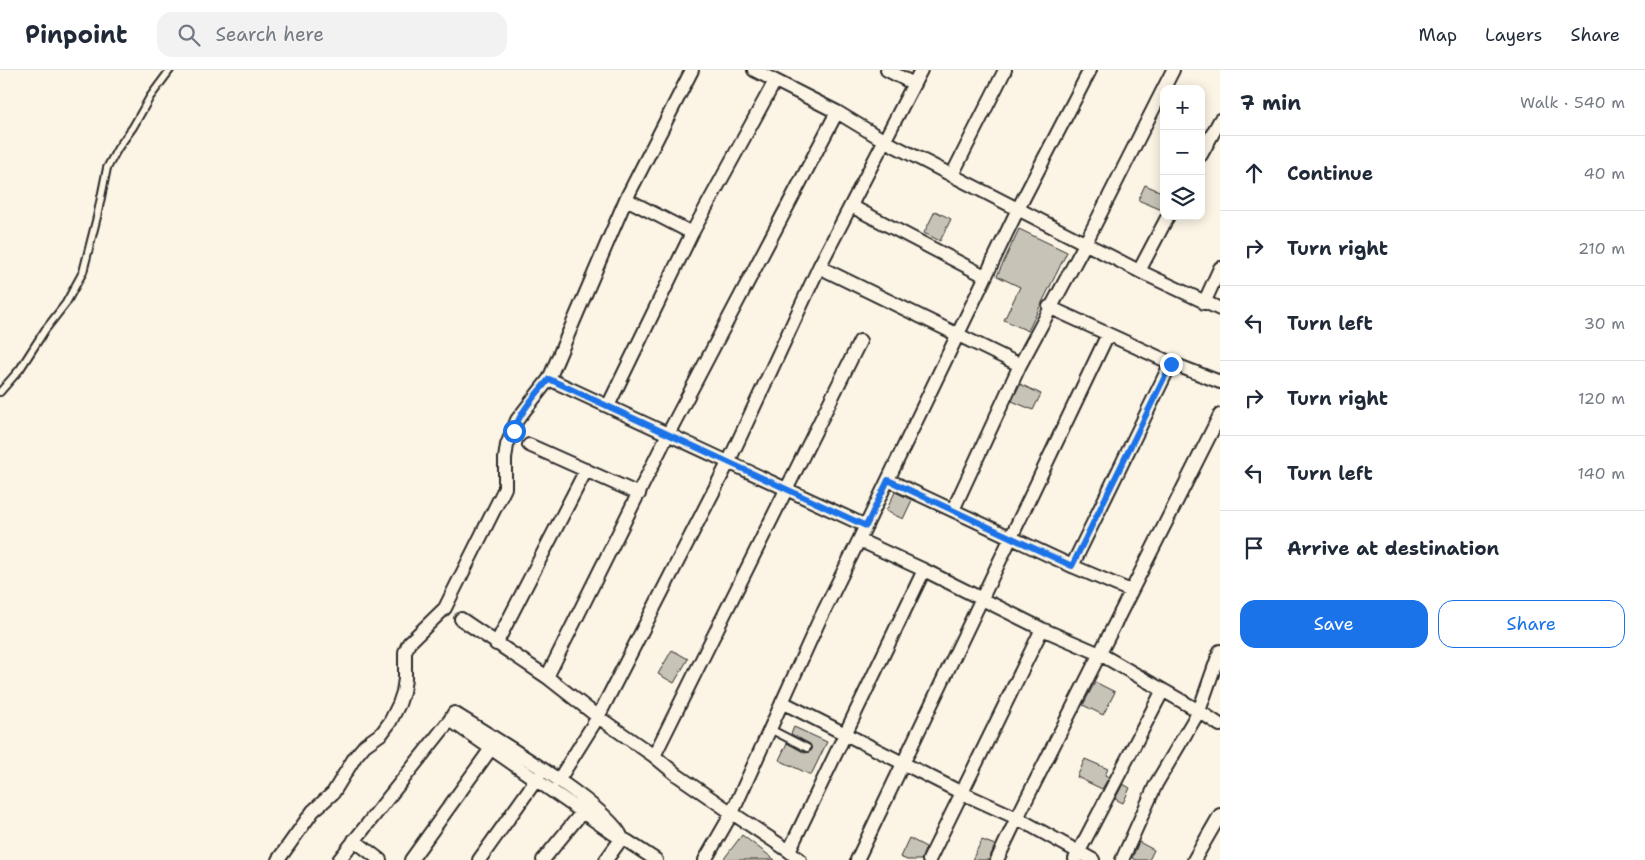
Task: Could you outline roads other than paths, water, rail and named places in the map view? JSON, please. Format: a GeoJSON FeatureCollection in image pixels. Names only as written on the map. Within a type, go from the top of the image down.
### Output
{"type":"FeatureCollection","features":[{"type":"Feature","properties":{"kind":"street"},"geometry":{"type":"LineString","coordinates":[[278,860],[313,811],[333,793],[355,757],[365,745],[382,733],[400,704],[405,679],[405,652],[408,643],[445,608],[505,488],[507,444],[517,420],[549,379],[626,199],[692,70]]}},
{"type":"Feature","properties":{"kind":"street"},"geometry":{"type":"LineString","coordinates":[[754,70],[1085,244],[1220,309]]}},
{"type":"Feature","properties":{"kind":"street"},"geometry":{"type":"LineString","coordinates":[[887,70],[914,84]]}},
{"type":"Feature","properties":{"kind":"street"},"geometry":{"type":"LineString","coordinates":[[558,781],[598,717],[728,463],[819,267],[922,70]]}},
{"type":"Feature","properties":{"kind":"street"},"geometry":{"type":"LineString","coordinates":[[952,175],[1006,70]]}},
{"type":"Feature","properties":{"kind":"street"},"geometry":{"type":"LineString","coordinates":[[705,860],[732,813],[818,623],[860,540],[985,276],[1090,70]]}},
{"type":"Feature","properties":{"kind":"street"},"geometry":{"type":"LineString","coordinates":[[953,510],[1020,366],[1085,244],[1173,70]]}},
{"type":"Feature","properties":{"kind":"street"},"geometry":{"type":"LineString","coordinates":[[608,406],[692,232],[775,81]]}},
{"type":"Feature","properties":{"kind":"street"},"geometry":{"type":"LineString","coordinates":[[547,676],[668,434],[837,112]]}},
{"type":"Feature","properties":{"kind":"street"},"geometry":{"type":"LineString","coordinates":[[1205,148],[1220,120]]}},
{"type":"Feature","properties":{"kind":"street"},"geometry":{"type":"LineString","coordinates":[[626,199],[692,232]]}},
{"type":"Feature","properties":{"kind":"street"},"geometry":{"type":"LineString","coordinates":[[851,206],[985,276]]}},
{"type":"Feature","properties":{"kind":"street"},"geometry":{"type":"LineString","coordinates":[[1139,271],[1166,220]]}},
{"type":"Feature","properties":{"kind":"street"},"geometry":{"type":"LineString","coordinates":[[819,267],[1020,366]]}},
{"type":"Feature","properties":{"kind":"street"},"geometry":{"type":"LineString","coordinates":[[1204,302],[1220,268]]}},
{"type":"Feature","properties":{"kind":"street"},"geometry":{"type":"LineString","coordinates":[[1050,307],[1171,364],[1220,382]]}},
{"type":"Feature","properties":{"kind":"street"},"geometry":{"type":"LineString","coordinates":[[858,860],[1108,334]]}},
{"type":"Feature","properties":{"kind":"street"},"geometry":{"type":"LineString","coordinates":[[654,756],[860,341]]}},
{"type":"Feature","properties":{"kind":"street"},"geometry":{"type":"LineString","coordinates":[[1072,566],[1171,364]]}},
{"type":"Feature","properties":{"kind":"street"},"geometry":{"type":"LineString","coordinates":[[549,379],[866,526]]}},
{"type":"Feature","properties":{"kind":"street"},"geometry":{"type":"LineString","coordinates":[[998,860],[1017,818],[1220,415]]}},
{"type":"Feature","properties":{"kind":"street"},"geometry":{"type":"LineString","coordinates":[[529,445],[639,494]]}},
{"type":"Feature","properties":{"kind":"street"},"geometry":{"type":"LineString","coordinates":[[496,644],[586,470]]}},
{"type":"Feature","properties":{"kind":"street"},"geometry":{"type":"LineString","coordinates":[[888,480],[1072,566],[1131,591]]}},
{"type":"Feature","properties":{"kind":"street"},"geometry":{"type":"LineString","coordinates":[[860,540],[1042,629],[1100,654],[1164,690],[1220,725]]}},
{"type":"Feature","properties":{"kind":"street"},"geometry":{"type":"LineString","coordinates":[[789,851],[924,570]]}},
{"type":"Feature","properties":{"kind":"street"},"geometry":{"type":"LineString","coordinates":[[461,619],[496,644],[547,676],[598,717],[800,860]]}},
{"type":"Feature","properties":{"kind":"street"},"geometry":{"type":"LineString","coordinates":[[930,860],[1042,629]]}},
{"type":"Feature","properties":{"kind":"street"},"geometry":{"type":"LineString","coordinates":[[1122,860],[1156,784],[1199,711],[1220,651]]}},
{"type":"Feature","properties":{"kind":"street"},"geometry":{"type":"LineString","coordinates":[[1076,856],[1164,690]]}},
{"type":"Feature","properties":{"kind":"street"},"geometry":{"type":"LineString","coordinates":[[782,702],[962,793],[1017,818],[1076,856],[1093,860]]}},
{"type":"Feature","properties":{"kind":"street"},"geometry":{"type":"LineString","coordinates":[[339,860],[454,713],[494,744],[619,830],[622,838],[656,860]]}},
{"type":"Feature","properties":{"kind":"street"},"geometry":{"type":"LineString","coordinates":[[411,860],[494,744]]}},
{"type":"Feature","properties":{"kind":"street"},"geometry":{"type":"LineString","coordinates":[[540,775],[558,781],[587,808]]}},
{"type":"Feature","properties":{"kind":"street"},"geometry":{"type":"LineString","coordinates":[[479,860],[540,775]]}},
{"type":"Feature","properties":{"kind":"street"},"geometry":{"type":"LineString","coordinates":[[543,860],[587,808]]}},
{"type":"Feature","properties":{"kind":"street"},"geometry":{"type":"LineString","coordinates":[[1194,860],[1220,815]]}},
{"type":"Feature","properties":{"kind":"street"},"geometry":{"type":"LineString","coordinates":[[606,860],[622,838]]}},
{"type":"Feature","properties":{"kind":"street"},"geometry":{"type":"LineString","coordinates":[[354,840],[380,860]]}},
{"type":"Feature","properties":{"kind":"lane"},"geometry":{"type":"LineString","coordinates":[[0,392],[20,369],[45,330],[66,303],[83,272],[107,168],[150,97],[170,70]]}},
{"type":"Feature","properties":{"kind":"lane"},"geometry":{"type":"LineString","coordinates":[[770,729],[807,748]]}}]}
